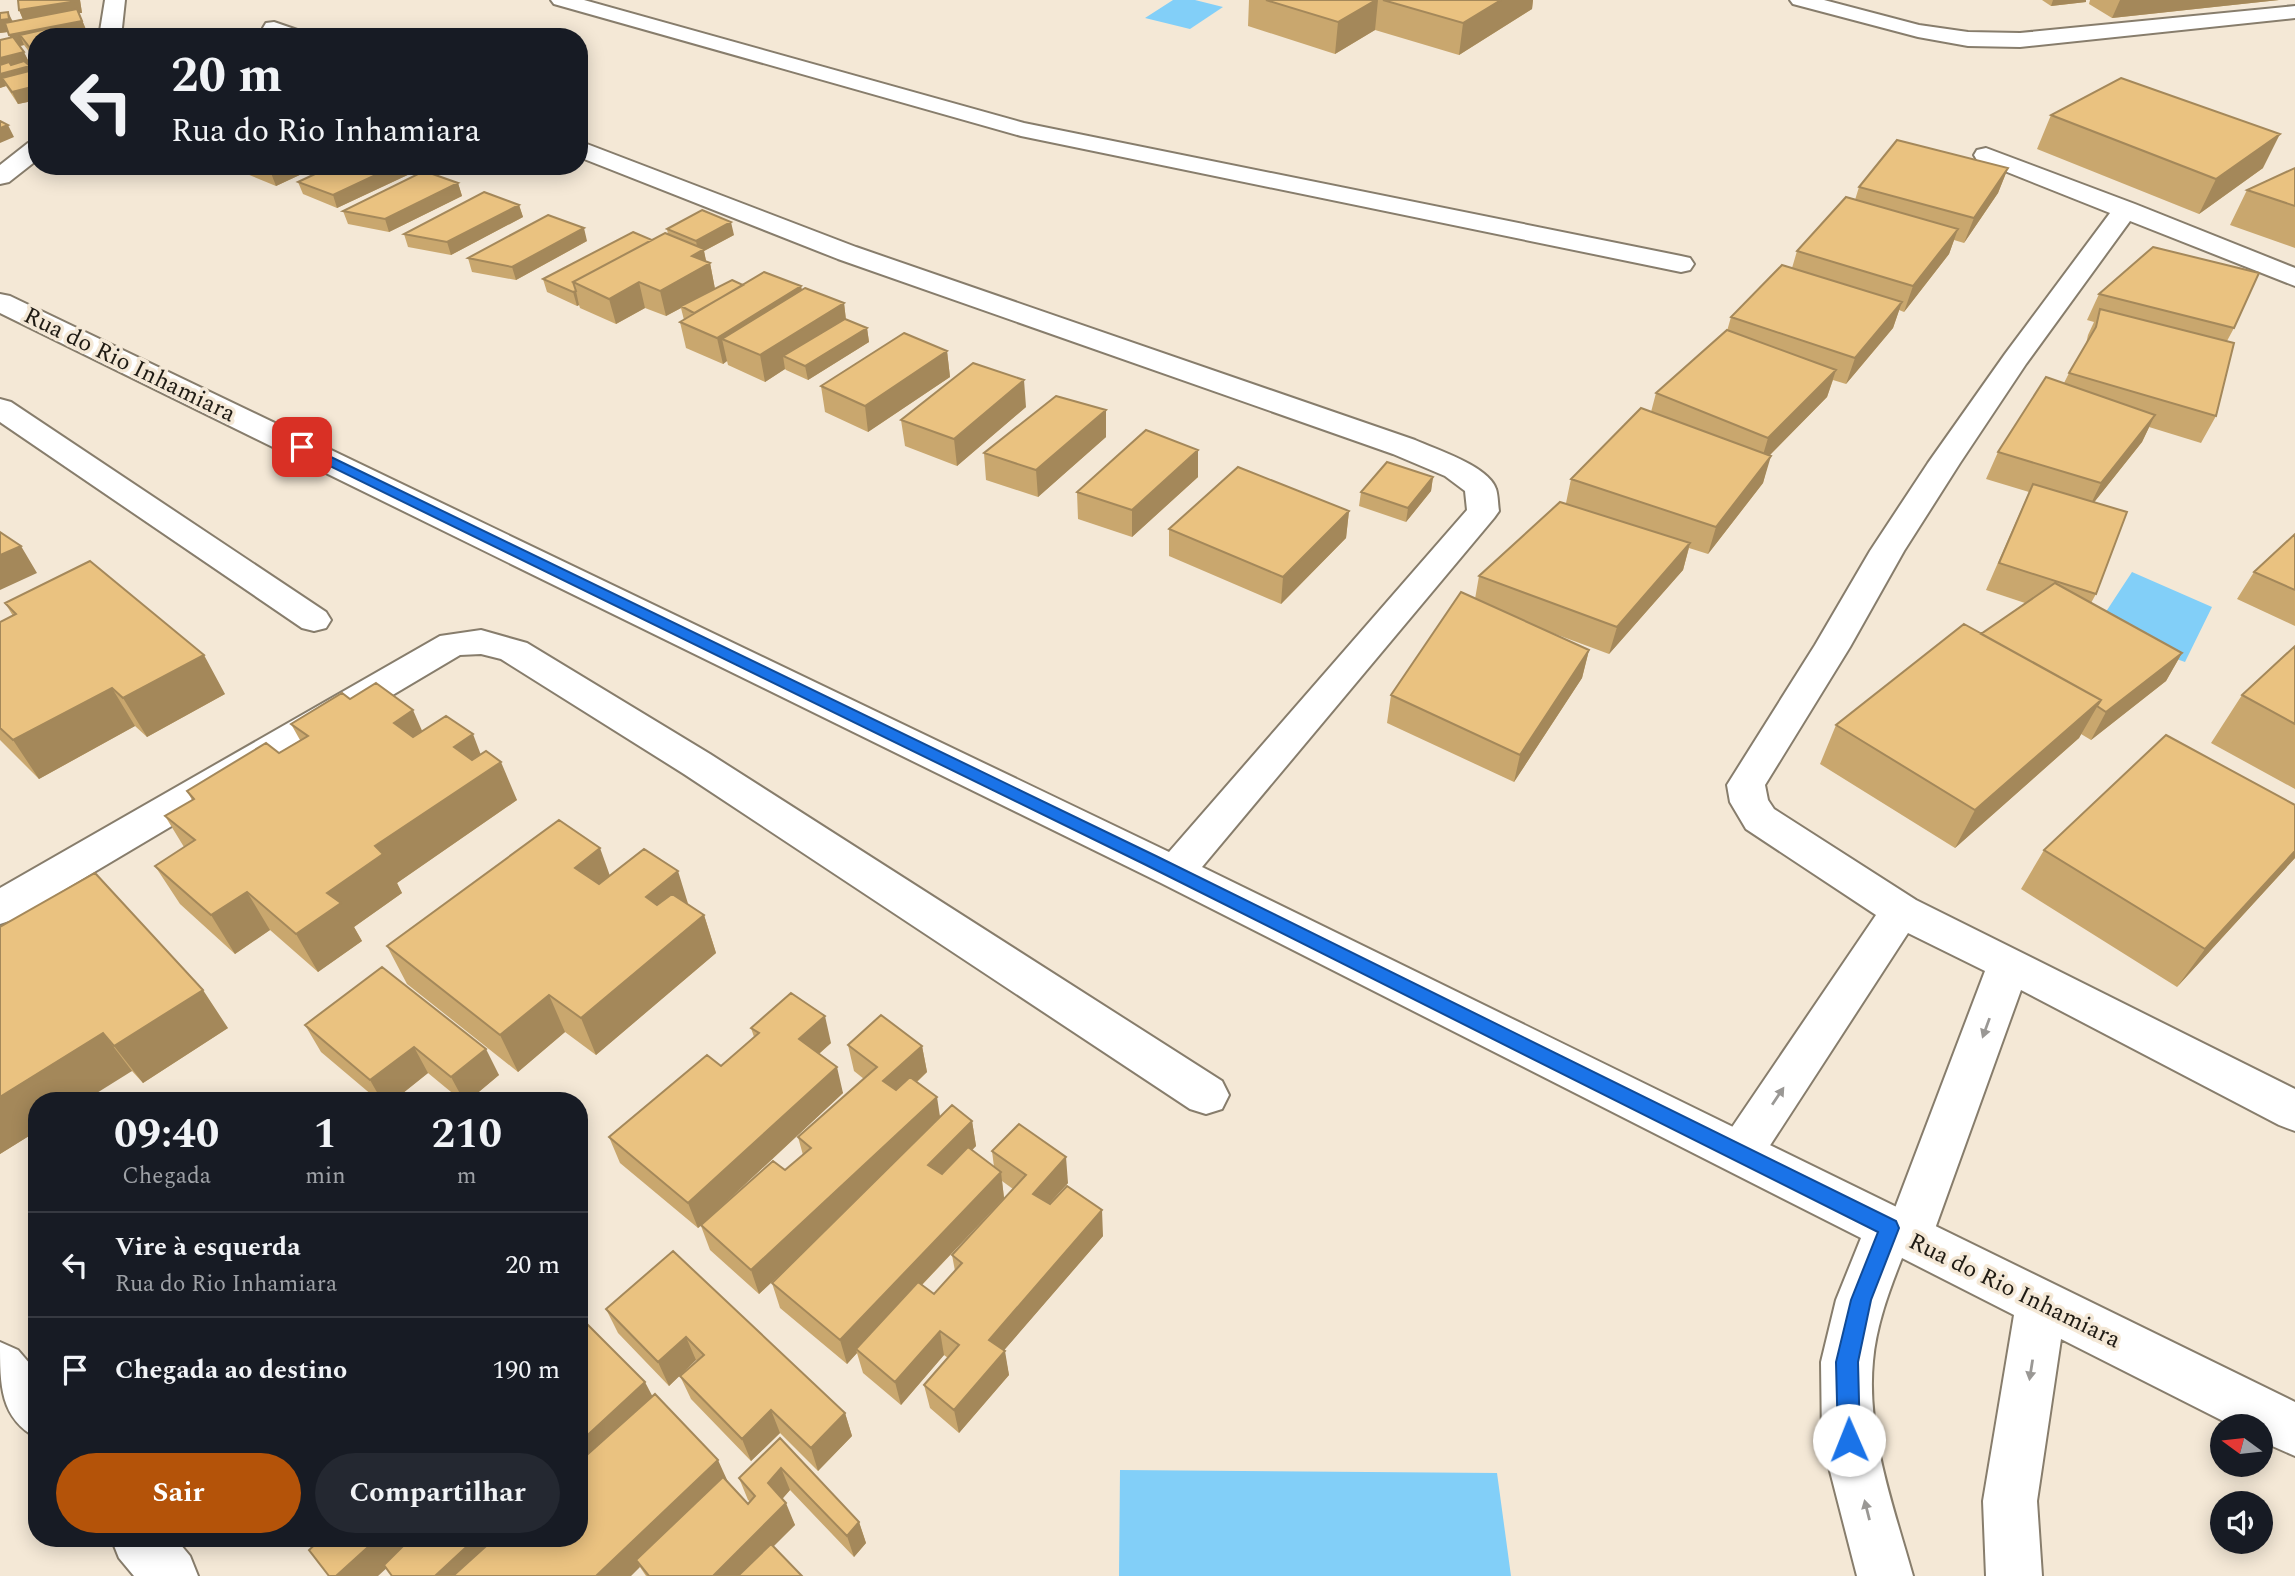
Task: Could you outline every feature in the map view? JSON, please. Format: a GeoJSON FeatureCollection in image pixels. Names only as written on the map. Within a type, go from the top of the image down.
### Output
{"type":"FeatureCollection","features":[{"type":"Feature","properties":{"kind":"street"},"geometry":{"type":"LineString","coordinates":[[111,28],[115,0]]}},
{"type":"Feature","properties":{"kind":"street"},"geometry":{"type":"LineString","coordinates":[[561,0],[1021,129],[1681,264]]}},
{"type":"Feature","properties":{"kind":"street"},"geometry":{"type":"LineString","coordinates":[[1800,0],[1918,31],[1994,40],[2020,40],[2295,12]]}},
{"type":"Feature","properties":{"kind":"street"},"geometry":{"type":"LineString","coordinates":[[588,152],[847,253],[1404,447],[1456,469],[1480,487],[1483,511],[1175,872]]}},
{"type":"Feature","properties":{"kind":"street"},"geometry":{"type":"LineString","coordinates":[[0,177],[28,155]]}},
{"type":"Feature","properties":{"kind":"street"},"geometry":{"type":"LineString","coordinates":[[1986,155],[2295,278]]}},
{"type":"Feature","properties":{"kind":"street"},"geometry":{"type":"LineString","coordinates":[[2126,209],[2015,360],[1887,551],[1832,647],[1746,785],[1749,802],[1760,820],[1900,911],[2010,964],[2295,1111]]}},
{"type":"Feature","properties":{"kind":"street","name":"Rua do Rio Inhamiara"},"geometry":{"type":"LineString","coordinates":[[1,303],[1175,872],[2295,1430]]}},
{"type":"Feature","properties":{"kind":"street"},"geometry":{"type":"LineString","coordinates":[[0,408],[314,620]]}},
{"type":"Feature","properties":{"kind":"street"},"geometry":{"type":"LineString","coordinates":[[0,908],[452,644],[481,642],[514,651],[685,757],[1206,1095]]}},
{"type":"Feature","properties":{"kind":"street"},"geometry":{"type":"LineString","coordinates":[[1740,1153],[1900,911]]}},
{"type":"Feature","properties":{"kind":"street"},"geometry":{"type":"LineString","coordinates":[[1885,1576],[1849,1440],[1847,1362],[1861,1300],[1899,1232],[2010,964]]}},
{"type":"Feature","properties":{"kind":"street"},"geometry":{"type":"LineString","coordinates":[[2014,1576],[2010,1501],[2041,1302]]}},
{"type":"Feature","properties":{"kind":"street"},"geometry":{"type":"LineString","coordinates":[[0,1367],[28,1401]]}},
{"type":"Feature","properties":{"kind":"street"},"geometry":{"type":"LineString","coordinates":[[146,1547],[170,1576]]}},
{"type":"Feature","properties":{"kind":"water"},"geometry":{"type":"Polygon","coordinates":[[[1173,0],[1195,0],[1223,7],[1190,29],[1145,18],[1173,0]]]}},
{"type":"Feature","properties":{"kind":"water"},"geometry":{"type":"Polygon","coordinates":[[[2132,572],[2212,607],[2185,662],[2094,630],[2132,572]]]}},
{"type":"Feature","properties":{"kind":"water"},"geometry":{"type":"Polygon","coordinates":[[[1120,1470],[1497,1473],[1511,1576],[1119,1576],[1120,1470]]]}},
{"type":"Feature","properties":{"kind":"building"},"geometry":{"type":"Polygon","coordinates":[[[18,0],[77,0],[77,1],[19,10],[18,0]]]}},
{"type":"Feature","properties":{"kind":"building"},"geometry":{"type":"Polygon","coordinates":[[[1266,0],[1376,0],[1338,22],[1266,0]]]}},
{"type":"Feature","properties":{"kind":"building"},"geometry":{"type":"Polygon","coordinates":[[[1383,0],[1501,0],[1463,23],[1383,0]]]}},
{"type":"Feature","properties":{"kind":"building"},"geometry":{"type":"Polygon","coordinates":[[[77,9],[82,21],[46,28],[28,28],[28,31],[9,35],[5,23],[77,9]]]}},
{"type":"Feature","properties":{"kind":"building"},"geometry":{"type":"Polygon","coordinates":[[[8,12],[9,19],[0,20],[0,13],[8,12]]]}},
{"type":"Feature","properties":{"kind":"building"},"geometry":{"type":"Polygon","coordinates":[[[28,33],[28,45],[20,35],[28,33]]]}},
{"type":"Feature","properties":{"kind":"building"},"geometry":{"type":"Polygon","coordinates":[[[13,37],[24,52],[0,58],[0,40],[13,37]]]}},
{"type":"Feature","properties":{"kind":"building"},"geometry":{"type":"Polygon","coordinates":[[[24,61],[28,67],[0,74],[0,65],[9,62],[11,65],[24,61]]]}},
{"type":"Feature","properties":{"kind":"building"},"geometry":{"type":"Polygon","coordinates":[[[28,71],[28,88],[12,92],[2,78],[28,71]]]}},
{"type":"Feature","properties":{"kind":"building"},"geometry":{"type":"Polygon","coordinates":[[[2121,78],[2280,134],[2216,179],[2051,115],[2121,78]]]}},
{"type":"Feature","properties":{"kind":"building"},"geometry":{"type":"Polygon","coordinates":[[[1897,140],[2008,168],[1974,218],[1859,187],[1897,140]]]}},
{"type":"Feature","properties":{"kind":"building"},"geometry":{"type":"Polygon","coordinates":[[[2295,168],[2295,206],[2247,190],[2295,168]]]}},
{"type":"Feature","properties":{"kind":"building"},"geometry":{"type":"Polygon","coordinates":[[[313,175],[376,175],[333,195],[298,182],[313,175]]]}},
{"type":"Feature","properties":{"kind":"building"},"geometry":{"type":"Polygon","coordinates":[[[416,175],[435,175],[458,183],[385,219],[343,211],[416,175]]]}},
{"type":"Feature","properties":{"kind":"building"},"geometry":{"type":"Polygon","coordinates":[[[484,192],[519,205],[447,242],[404,234],[484,192]]]}},
{"type":"Feature","properties":{"kind":"building"},"geometry":{"type":"Polygon","coordinates":[[[1846,197],[1958,229],[1913,286],[1797,251],[1846,197]]]}},
{"type":"Feature","properties":{"kind":"building"},"geometry":{"type":"Polygon","coordinates":[[[702,210],[731,222],[696,241],[667,229],[702,210]]]}},
{"type":"Feature","properties":{"kind":"building"},"geometry":{"type":"Polygon","coordinates":[[[548,215],[584,228],[512,267],[468,258],[548,215]]]}},
{"type":"Feature","properties":{"kind":"building"},"geometry":{"type":"Polygon","coordinates":[[[633,232],[652,240],[573,282],[576,291],[543,279],[633,232]]]}},
{"type":"Feature","properties":{"kind":"building"},"geometry":{"type":"Polygon","coordinates":[[[665,233],[704,249],[692,256],[710,263],[660,291],[639,282],[609,299],[573,282],[665,233]]]}},
{"type":"Feature","properties":{"kind":"building"},"geometry":{"type":"Polygon","coordinates":[[[2153,247],[2259,273],[2234,328],[2099,294],[2153,247]]]}},
{"type":"Feature","properties":{"kind":"building"},"geometry":{"type":"Polygon","coordinates":[[[1782,265],[1902,302],[1855,358],[1731,317],[1782,265]]]}},
{"type":"Feature","properties":{"kind":"building"},"geometry":{"type":"Polygon","coordinates":[[[764,272],[801,286],[717,338],[680,322],[764,272]]]}},
{"type":"Feature","properties":{"kind":"building"},"geometry":{"type":"Polygon","coordinates":[[[732,280],[743,285],[694,313],[681,306],[732,280]]]}},
{"type":"Feature","properties":{"kind":"building"},"geometry":{"type":"Polygon","coordinates":[[[805,288],[844,303],[760,355],[722,339],[805,288]]]}},
{"type":"Feature","properties":{"kind":"building"},"geometry":{"type":"Polygon","coordinates":[[[2100,309],[2234,343],[2216,416],[2069,373],[2096,327],[2100,309]]]}},
{"type":"Feature","properties":{"kind":"building"},"geometry":{"type":"Polygon","coordinates":[[[845,319],[867,328],[805,366],[783,356],[845,319]]]}},
{"type":"Feature","properties":{"kind":"building"},"geometry":{"type":"Polygon","coordinates":[[[1727,330],[1836,370],[1768,438],[1656,393],[1727,330]]]}},
{"type":"Feature","properties":{"kind":"building"},"geometry":{"type":"Polygon","coordinates":[[[904,333],[947,351],[865,406],[821,386],[904,333]]]}},
{"type":"Feature","properties":{"kind":"building"},"geometry":{"type":"Polygon","coordinates":[[[973,363],[1024,380],[954,439],[901,420],[973,363]]]}},
{"type":"Feature","properties":{"kind":"building"},"geometry":{"type":"Polygon","coordinates":[[[2046,377],[2155,415],[2101,483],[1998,452],[2046,377]]]}},
{"type":"Feature","properties":{"kind":"building"},"geometry":{"type":"Polygon","coordinates":[[[1056,396],[1106,410],[1036,470],[984,453],[1056,396]]]}},
{"type":"Feature","properties":{"kind":"building"},"geometry":{"type":"Polygon","coordinates":[[[1641,408],[1771,456],[1716,527],[1571,479],[1641,408]]]}},
{"type":"Feature","properties":{"kind":"building"},"geometry":{"type":"Polygon","coordinates":[[[1146,430],[1198,450],[1132,510],[1077,492],[1146,430]]]}},
{"type":"Feature","properties":{"kind":"building"},"geometry":{"type":"Polygon","coordinates":[[[1387,462],[1433,477],[1408,508],[1361,492],[1387,462]]]}},
{"type":"Feature","properties":{"kind":"building"},"geometry":{"type":"Polygon","coordinates":[[[1238,467],[1349,511],[1283,577],[1169,529],[1238,467]]]}},
{"type":"Feature","properties":{"kind":"building"},"geometry":{"type":"Polygon","coordinates":[[[2033,484],[2127,512],[2096,594],[1999,563],[2033,484]]]}},
{"type":"Feature","properties":{"kind":"building"},"geometry":{"type":"Polygon","coordinates":[[[1560,502],[1690,543],[1617,627],[1479,576],[1560,502]]]}},
{"type":"Feature","properties":{"kind":"building"},"geometry":{"type":"Polygon","coordinates":[[[0,532],[21,546],[0,555],[0,532]]]}},
{"type":"Feature","properties":{"kind":"building"},"geometry":{"type":"Polygon","coordinates":[[[2295,534],[2295,590],[2254,572],[2295,534]]]}},
{"type":"Feature","properties":{"kind":"building"},"geometry":{"type":"Polygon","coordinates":[[[90,561],[204,655],[123,698],[112,688],[13,740],[0,728],[0,622],[16,614],[5,603],[90,561]]]}},
{"type":"Feature","properties":{"kind":"building"},"geometry":{"type":"Polygon","coordinates":[[[2055,583],[2182,653],[2106,712],[2097,706],[2101,700],[1981,634],[2055,583]]]}},
{"type":"Feature","properties":{"kind":"building"},"geometry":{"type":"Polygon","coordinates":[[[1461,592],[1589,650],[1520,755],[1391,695],[1461,592]]]}},
{"type":"Feature","properties":{"kind":"building"},"geometry":{"type":"Polygon","coordinates":[[[1964,624],[2101,700],[1975,810],[1836,725],[1964,624]]]}},
{"type":"Feature","properties":{"kind":"building"},"geometry":{"type":"Polygon","coordinates":[[[2295,646],[2295,724],[2242,695],[2295,646]]]}},
{"type":"Feature","properties":{"kind":"building"},"geometry":{"type":"Polygon","coordinates":[[[376,683],[413,710],[394,723],[413,737],[446,716],[473,734],[454,747],[472,760],[486,751],[501,762],[375,846],[383,854],[327,893],[341,903],[296,934],[247,892],[211,915],[155,866],[195,840],[165,816],[194,799],[187,791],[266,743],[279,753],[308,736],[291,724],[342,693],[350,699],[376,683]]]}},
{"type":"Feature","properties":{"kind":"building"},"geometry":{"type":"Polygon","coordinates":[[[2166,735],[2295,805],[2295,851],[2205,949],[2044,850],[2166,735]]]}},
{"type":"Feature","properties":{"kind":"building"},"geometry":{"type":"Polygon","coordinates":[[[559,820],[600,848],[575,868],[599,884],[644,849],[678,871],[646,897],[657,905],[672,894],[704,915],[581,1018],[549,995],[500,1035],[387,946],[559,820]]]}},
{"type":"Feature","properties":{"kind":"building"},"geometry":{"type":"Polygon","coordinates":[[[95,873],[203,990],[114,1046],[103,1033],[0,1097],[0,927],[95,873]]]}},
{"type":"Feature","properties":{"kind":"building"},"geometry":{"type":"Polygon","coordinates":[[[382,967],[486,1049],[451,1077],[414,1047],[370,1080],[305,1025],[382,967]]]}},
{"type":"Feature","properties":{"kind":"building"},"geometry":{"type":"Polygon","coordinates":[[[791,993],[825,1016],[799,1039],[837,1067],[688,1203],[609,1137],[707,1055],[721,1066],[759,1033],[751,1028],[791,993]]]}},
{"type":"Feature","properties":{"kind":"building"},"geometry":{"type":"Polygon","coordinates":[[[881,1015],[922,1046],[883,1081],[896,1090],[910,1077],[937,1097],[751,1270],[701,1225],[773,1161],[785,1170],[811,1148],[798,1137],[877,1067],[848,1045],[881,1015]]]}},
{"type":"Feature","properties":{"kind":"building"},"geometry":{"type":"Polygon","coordinates":[[[952,1105],[972,1121],[928,1165],[942,1174],[968,1147],[1001,1172],[840,1340],[772,1283],[952,1105]]]}},
{"type":"Feature","properties":{"kind":"building"},"geometry":{"type":"Polygon","coordinates":[[[1019,1124],[1066,1157],[1033,1194],[1050,1204],[1067,1186],[1102,1210],[989,1340],[1005,1351],[954,1410],[924,1385],[959,1345],[940,1331],[895,1382],[856,1349],[918,1282],[934,1294],[962,1263],[952,1255],[1026,1175],[992,1151],[1019,1124]]]}},
{"type":"Feature","properties":{"kind":"building"},"geometry":{"type":"Polygon","coordinates":[[[673,1251],[845,1413],[811,1448],[771,1410],[742,1439],[680,1376],[704,1355],[686,1337],[658,1362],[606,1309],[673,1251]]]}},
{"type":"Feature","properties":{"kind":"building"},"geometry":{"type":"Polygon","coordinates":[[[588,1325],[645,1382],[588,1435],[588,1325]]]}},
{"type":"Feature","properties":{"kind":"building"},"geometry":{"type":"Polygon","coordinates":[[[655,1394],[718,1460],[596,1576],[453,1576],[485,1547],[588,1547],[588,1454],[655,1394]]]}},
{"type":"Feature","properties":{"kind":"building"},"geometry":{"type":"Polygon","coordinates":[[[780,1438],[859,1522],[847,1536],[781,1468],[768,1483],[786,1503],[713,1576],[649,1576],[636,1560],[723,1477],[748,1504],[755,1496],[739,1478],[780,1438]]]}},
{"type":"Feature","properties":{"kind":"building"},"geometry":{"type":"Polygon","coordinates":[[[771,1544],[802,1576],[738,1576],[771,1544]]]}},
{"type":"Feature","properties":{"kind":"building"},"geometry":{"type":"Polygon","coordinates":[[[312,1547],[368,1547],[336,1576],[329,1576],[309,1550],[312,1547]]]}},
{"type":"Feature","properties":{"kind":"building"},"geometry":{"type":"Polygon","coordinates":[[[402,1547],[466,1547],[435,1576],[392,1576],[384,1565],[402,1547]]]}},
{"type":"Feature","properties":{"kind":"route"},"geometry":{"type":"LineString","coordinates":[[302,447],[1150,860],[1889,1228],[1861,1300],[1847,1362],[1849,1440]]}}]}
